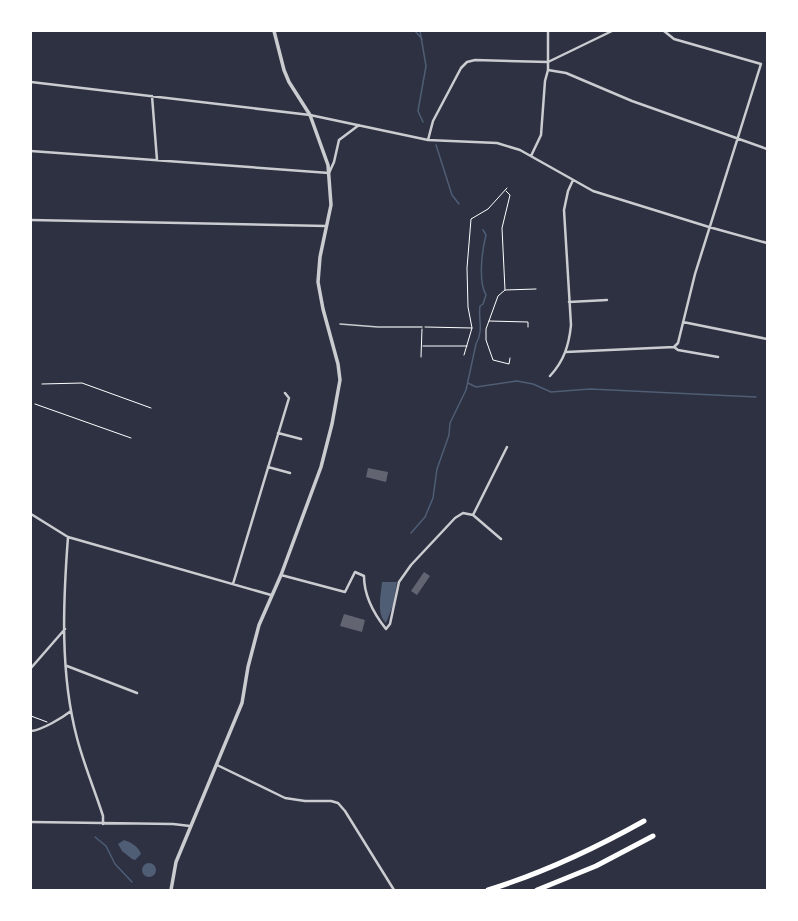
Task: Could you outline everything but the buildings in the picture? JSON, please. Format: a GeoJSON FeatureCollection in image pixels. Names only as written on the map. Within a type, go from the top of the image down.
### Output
{"type":"FeatureCollection","features":[{"type":"Feature","properties":{"kind":"highway"},"geometry":{"type":"LineString","coordinates":[[488,890],[555,866],[592,849],[644,821]]}},
{"type":"Feature","properties":{"kind":"highway"},"geometry":{"type":"LineString","coordinates":[[537,890],[596,866],[653,836]]}},
{"type":"Feature","properties":{"kind":"street"},"geometry":{"type":"LineString","coordinates":[[171,890],[176,862],[242,703],[253,645],[259,625],[281,575],[321,467],[334,416],[340,380],[338,364],[323,310],[318,282],[320,257],[328,226],[331,205],[329,173],[324,151],[310,115],[289,82],[274,31]]}},
{"type":"Feature","properties":{"kind":"street"},"geometry":{"type":"LineString","coordinates":[[531,156],[541,135],[544,88],[548,70],[548,31]]}},
{"type":"Feature","properties":{"kind":"street"},"geometry":{"type":"LineString","coordinates":[[428,140],[433,121],[461,68],[467,62],[475,60],[548,62],[612,31]]}},
{"type":"Feature","properties":{"kind":"street"},"geometry":{"type":"LineString","coordinates":[[664,31],[674,38],[761,64],[695,274],[678,343],[674,347]]}},
{"type":"Feature","properties":{"kind":"street"},"geometry":{"type":"LineString","coordinates":[[548,70],[566,73],[632,101],[767,149]]}},
{"type":"Feature","properties":{"kind":"street"},"geometry":{"type":"LineString","coordinates":[[31,82],[310,115],[428,140],[489,142],[508,146],[531,156],[593,190],[709,227],[767,242]]}},
{"type":"Feature","properties":{"kind":"street"},"geometry":{"type":"LineString","coordinates":[[152,96],[157,160]]}},
{"type":"Feature","properties":{"kind":"street"},"geometry":{"type":"LineString","coordinates":[[329,173],[334,162],[339,140],[359,125]]}},
{"type":"Feature","properties":{"kind":"street"},"geometry":{"type":"LineString","coordinates":[[31,151],[329,173]]}},
{"type":"Feature","properties":{"kind":"street"},"geometry":{"type":"LineString","coordinates":[[550,376],[558,367],[566,352],[571,325],[564,210],[568,191],[573,180]]}},
{"type":"Feature","properties":{"kind":"street"},"geometry":{"type":"LineString","coordinates":[[31,220],[328,226]]}},
{"type":"Feature","properties":{"kind":"street"},"geometry":{"type":"LineString","coordinates":[[569,302],[607,300]]}},
{"type":"Feature","properties":{"kind":"street"},"geometry":{"type":"LineString","coordinates":[[683,322],[698,327],[767,339]]}},
{"type":"Feature","properties":{"kind":"street"},"geometry":{"type":"LineString","coordinates":[[566,352],[674,347],[678,350],[718,357]]}},
{"type":"Feature","properties":{"kind":"street"},"geometry":{"type":"LineString","coordinates":[[233,584],[289,398],[285,393]]}},
{"type":"Feature","properties":{"kind":"street"},"geometry":{"type":"LineString","coordinates":[[278,433],[301,439]]}},
{"type":"Feature","properties":{"kind":"street"},"geometry":{"type":"LineString","coordinates":[[473,515],[506,447]]}},
{"type":"Feature","properties":{"kind":"street"},"geometry":{"type":"LineString","coordinates":[[268,467],[290,473]]}},
{"type":"Feature","properties":{"kind":"street"},"geometry":{"type":"LineString","coordinates":[[281,575],[345,592],[355,572],[364,576],[364,589],[373,610],[386,629],[390,624],[399,582],[411,565],[455,518],[463,513],[473,515],[501,539]]}},
{"type":"Feature","properties":{"kind":"street"},"geometry":{"type":"LineString","coordinates":[[31,514],[68,537],[271,595]]}},
{"type":"Feature","properties":{"kind":"street"},"geometry":{"type":"LineString","coordinates":[[68,537],[65,579],[65,629],[71,711],[77,738],[103,816],[103,824]]}},
{"type":"Feature","properties":{"kind":"street"},"geometry":{"type":"LineString","coordinates":[[31,668],[65,629]]}},
{"type":"Feature","properties":{"kind":"street"},"geometry":{"type":"LineString","coordinates":[[67,666],[137,693]]}},
{"type":"Feature","properties":{"kind":"street"},"geometry":{"type":"LineString","coordinates":[[31,731],[36,731],[61,719],[71,711]]}},
{"type":"Feature","properties":{"kind":"street"},"geometry":{"type":"LineString","coordinates":[[217,765],[285,798],[305,801],[331,801],[338,804],[345,811],[394,890]]}},
{"type":"Feature","properties":{"kind":"street"},"geometry":{"type":"LineString","coordinates":[[31,822],[173,824],[190,826]]}},
{"type":"Feature","properties":{"kind":"lane"},"geometry":{"type":"LineString","coordinates":[[340,324],[378,328],[422,327]]}},
{"type":"Feature","properties":{"kind":"path"},"geometry":{"type":"LineString","coordinates":[[464,355],[472,328],[468,307],[467,268],[471,219],[488,209],[507,188]]}},
{"type":"Feature","properties":{"kind":"path"},"geometry":{"type":"LineString","coordinates":[[505,290],[502,228],[510,195],[506,190]]}},
{"type":"Feature","properties":{"kind":"path"},"geometry":{"type":"LineString","coordinates":[[510,358],[509,364],[493,360],[486,340],[489,321],[498,296],[505,290],[536,289]]}},
{"type":"Feature","properties":{"kind":"path"},"geometry":{"type":"LineString","coordinates":[[489,321],[528,322],[528,327]]}},
{"type":"Feature","properties":{"kind":"path"},"geometry":{"type":"LineString","coordinates":[[421,357],[422,327],[472,328]]}},
{"type":"Feature","properties":{"kind":"path"},"geometry":{"type":"LineString","coordinates":[[422,346],[467,346]]}},
{"type":"Feature","properties":{"kind":"path"},"geometry":{"type":"LineString","coordinates":[[42,384],[82,384],[151,408]]}},
{"type":"Feature","properties":{"kind":"path"},"geometry":{"type":"LineString","coordinates":[[35,404],[130,438]]}},
{"type":"Feature","properties":{"kind":"path"},"geometry":{"type":"LineString","coordinates":[[31,716],[48,724]]}},
{"type":"Feature","properties":{"kind":"water"},"geometry":{"type":"Polygon","coordinates":[[[382,582],[397,582],[393,605],[386,623],[380,610],[382,582]]]}},
{"type":"Feature","properties":{"kind":"water"},"geometry":{"type":"Polygon","coordinates":[[[124,840],[134,845],[140,851],[141,854],[135,860],[122,851],[118,844],[124,840]]]}},
{"type":"Feature","properties":{"kind":"water"},"geometry":{"type":"Polygon","coordinates":[[[146,863],[152,863],[156,867],[156,873],[152,877],[146,877],[142,873],[142,867],[146,863]]]}},
{"type":"Feature","properties":{"kind":"waterway"},"geometry":{"type":"LineString","coordinates":[[415,31],[422,39]]}},
{"type":"Feature","properties":{"kind":"waterway"},"geometry":{"type":"LineString","coordinates":[[420,31],[426,66],[418,111],[423,122]]}},
{"type":"Feature","properties":{"kind":"waterway"},"geometry":{"type":"LineString","coordinates":[[436,145],[452,195],[459,204]]}},
{"type":"Feature","properties":{"kind":"waterway"},"geometry":{"type":"LineString","coordinates":[[411,533],[425,517],[433,498],[437,469],[449,435],[450,423],[466,390],[476,344],[480,334],[480,306],[483,304],[486,295],[481,274],[486,235],[483,230]]}},
{"type":"Feature","properties":{"kind":"waterway"},"geometry":{"type":"LineString","coordinates":[[468,383],[476,387],[517,381],[533,384],[551,392],[590,389],[756,397]]}},
{"type":"Feature","properties":{"kind":"waterway"},"geometry":{"type":"LineString","coordinates":[[95,837],[106,846],[115,864],[132,882]]}}]}
